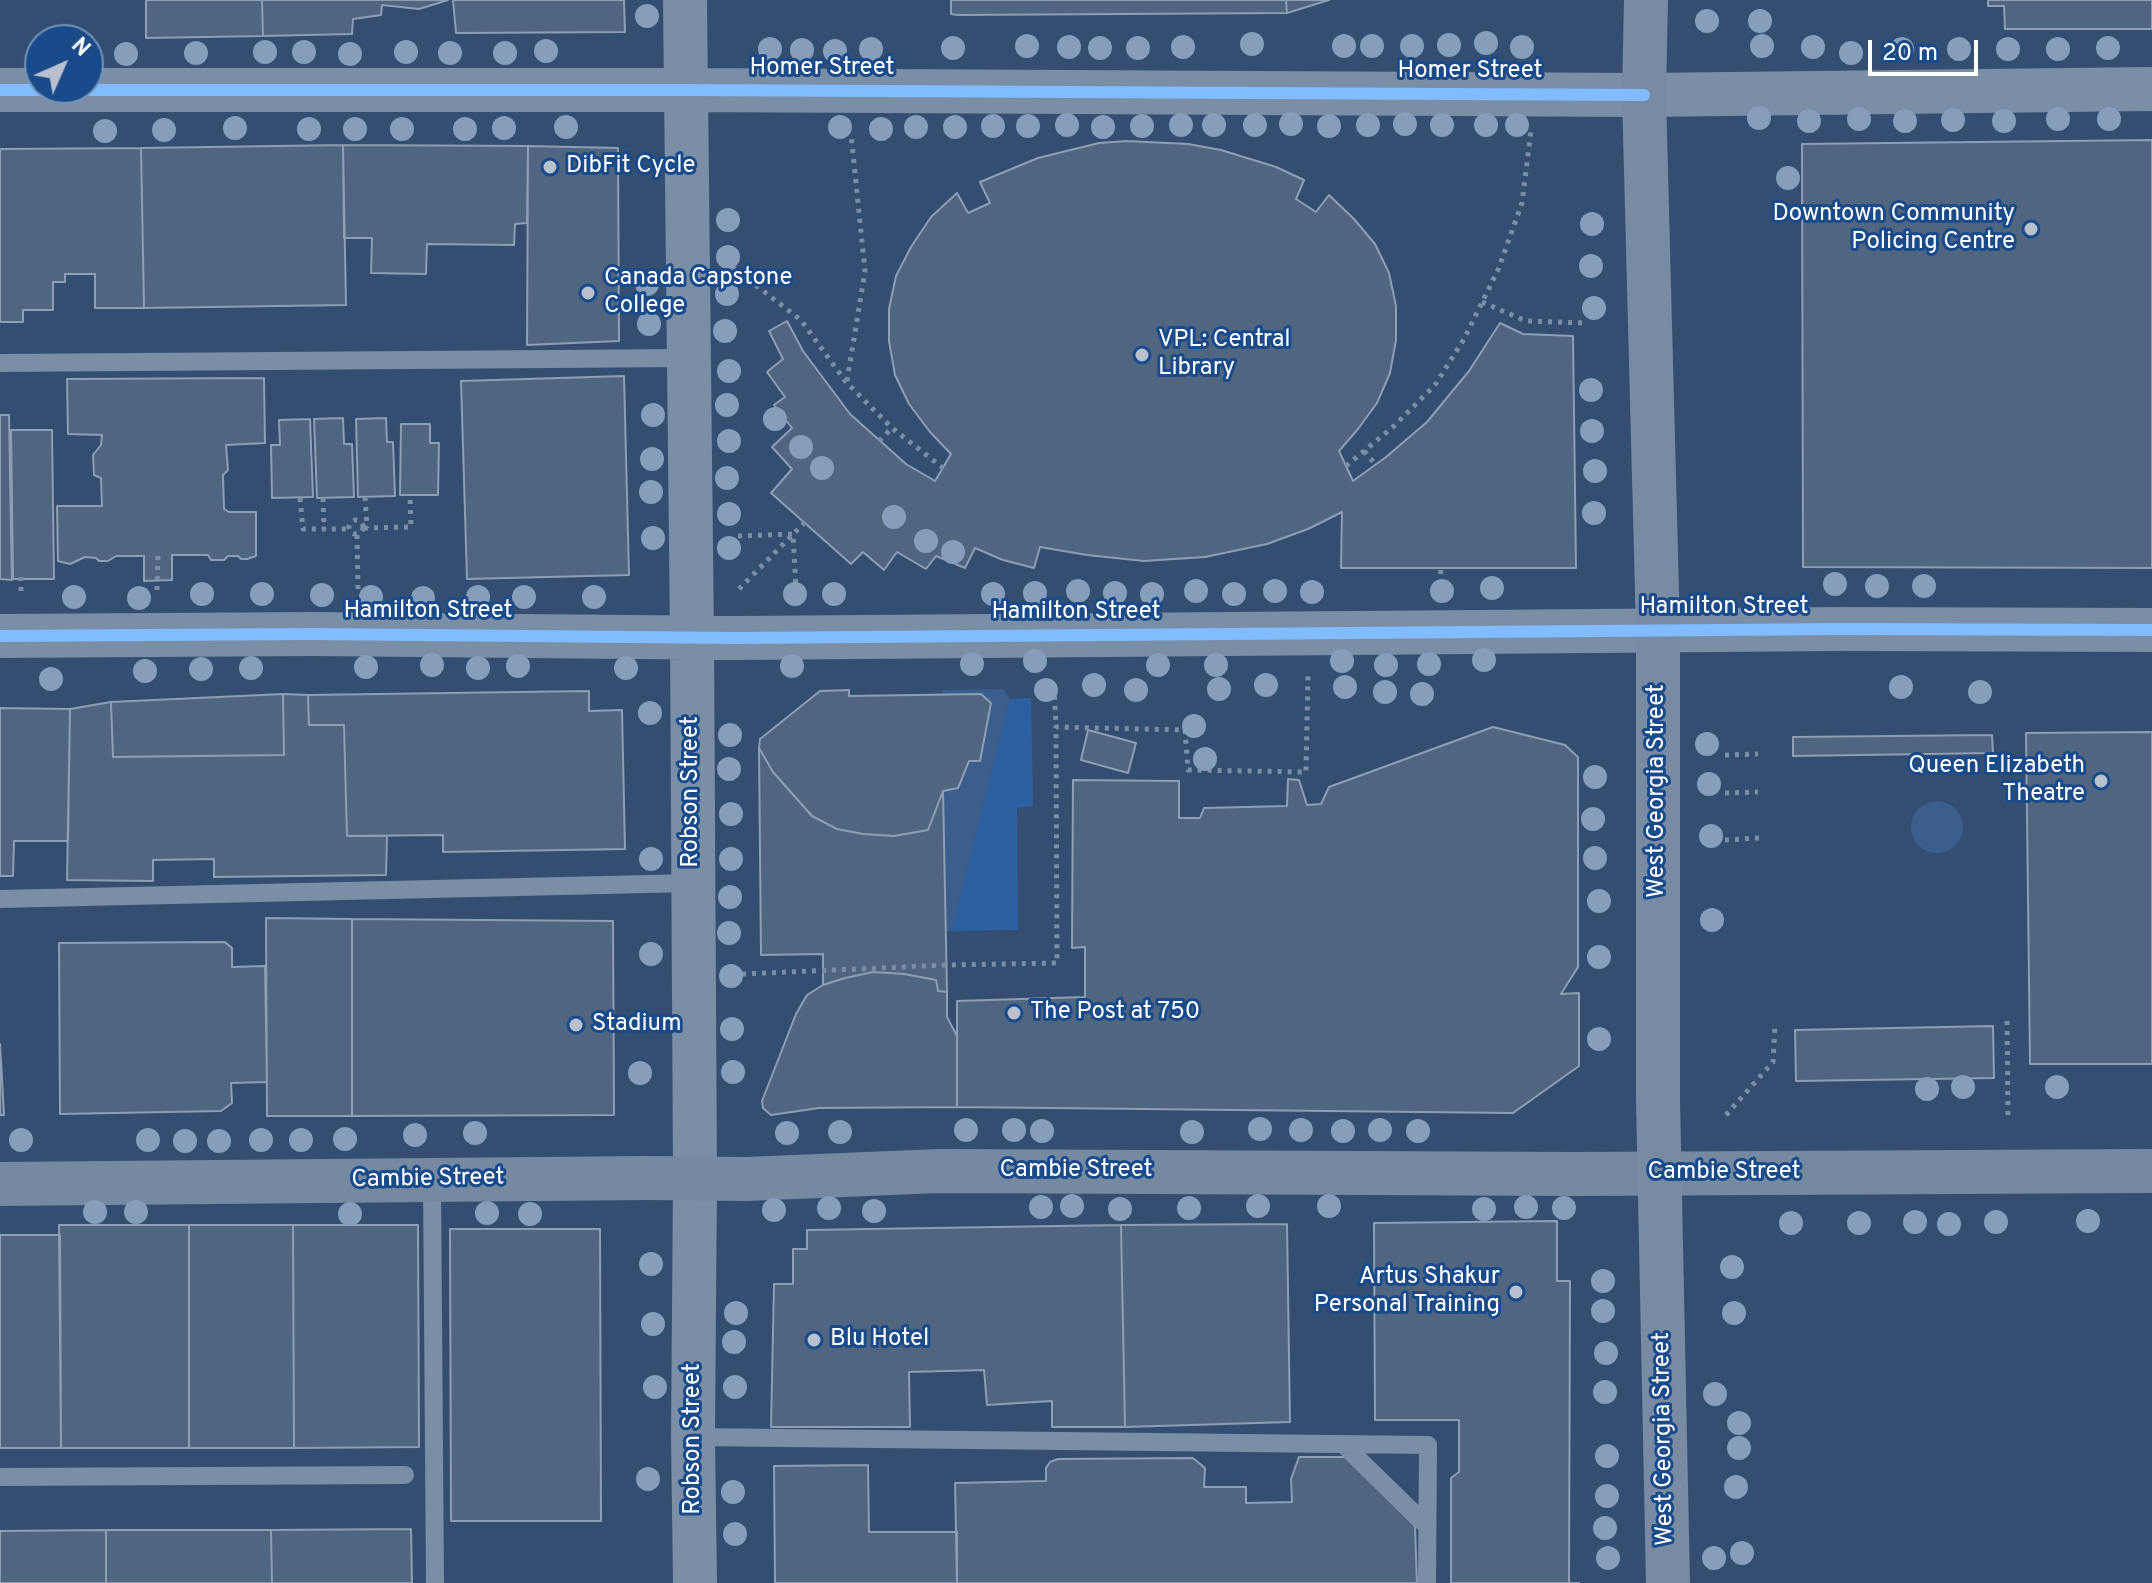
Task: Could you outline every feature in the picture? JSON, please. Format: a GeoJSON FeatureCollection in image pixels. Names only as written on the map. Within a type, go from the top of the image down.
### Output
{"type":"FeatureCollection","features":[{"type":"Feature","properties":{"kind":"main road","name":"West Georgia Street"},"geometry":{"type":"LineString","coordinates":[[1646,0],[1644,95],[1658,630],[1658,1114],[1668,1583]]}},
{"type":"Feature","properties":{"kind":"main road","name":"Cambie Street"},"geometry":{"type":"LineString","coordinates":[[0,1184],[746,1179],[939,1171],[2152,1171]]}},
{"type":"Feature","properties":{"kind":"street","name":"Robson Street"},"geometry":{"type":"LineString","coordinates":[[685,0],[692,637],[695,1583]]}},
{"type":"Feature","properties":{"kind":"street","name":"Homer Street"},"geometry":{"type":"LineString","coordinates":[[0,90],[1644,95],[2152,89]]}},
{"type":"Feature","properties":{"kind":"street","name":"Hamilton Street"},"geometry":{"type":"LineString","coordinates":[[0,636],[327,634],[692,637],[2152,630]]}},
{"type":"Feature","properties":{"kind":"lane"},"geometry":{"type":"LineString","coordinates":[[0,363],[688,358]]}},
{"type":"Feature","properties":{"kind":"lane"},"geometry":{"type":"LineString","coordinates":[[0,899],[692,883]]}},
{"type":"Feature","properties":{"kind":"lane"},"geometry":{"type":"LineString","coordinates":[[432,1180],[435,1583]]}},
{"type":"Feature","properties":{"kind":"lane"},"geometry":{"type":"LineString","coordinates":[[693,1437],[1428,1445],[1427,1583]]}},
{"type":"Feature","properties":{"kind":"lane"},"geometry":{"type":"LineString","coordinates":[[1343,1444],[1427,1526]]}},
{"type":"Feature","properties":{"kind":"lane"},"geometry":{"type":"LineString","coordinates":[[0,1477],[405,1475]]}},
{"type":"Feature","properties":{"kind":"path"},"geometry":{"type":"LineString","coordinates":[[1346,466],[1394,426],[1435,385],[1464,339],[1498,270],[1522,203],[1531,128]]}},
{"type":"Feature","properties":{"kind":"path"},"geometry":{"type":"LineString","coordinates":[[846,382],[865,271],[851,134]]}},
{"type":"Feature","properties":{"kind":"path"},"geometry":{"type":"LineString","coordinates":[[732,267],[801,320],[846,382],[892,428],[943,468]]}},
{"type":"Feature","properties":{"kind":"path"},"geometry":{"type":"LineString","coordinates":[[1482,302],[1526,321],[1586,323]]}},
{"type":"Feature","properties":{"kind":"path"},"geometry":{"type":"LineString","coordinates":[[879,441],[892,428]]}},
{"type":"Feature","properties":{"kind":"path"},"geometry":{"type":"LineString","coordinates":[[1364,451],[1376,465]]}},
{"type":"Feature","properties":{"kind":"path"},"geometry":{"type":"LineString","coordinates":[[365,528],[411,527],[410,495]]}},
{"type":"Feature","properties":{"kind":"path"},"geometry":{"type":"LineString","coordinates":[[357,535],[365,528],[365,497]]}},
{"type":"Feature","properties":{"kind":"path"},"geometry":{"type":"LineString","coordinates":[[300,498],[303,529],[349,529]]}},
{"type":"Feature","properties":{"kind":"path"},"geometry":{"type":"LineString","coordinates":[[323,498],[324,529]]}},
{"type":"Feature","properties":{"kind":"path"},"geometry":{"type":"LineString","coordinates":[[357,535],[349,529],[350,522],[357,520],[365,528]]}},
{"type":"Feature","properties":{"kind":"path"},"geometry":{"type":"LineString","coordinates":[[739,589],[805,522]]}},
{"type":"Feature","properties":{"kind":"path"},"geometry":{"type":"LineString","coordinates":[[738,536],[793,534]]}},
{"type":"Feature","properties":{"kind":"path"},"geometry":{"type":"LineString","coordinates":[[793,534],[796,588]]}},
{"type":"Feature","properties":{"kind":"path"},"geometry":{"type":"LineString","coordinates":[[357,535],[358,589]]}},
{"type":"Feature","properties":{"kind":"path"},"geometry":{"type":"LineString","coordinates":[[157,590],[158,556]]}},
{"type":"Feature","properties":{"kind":"path"},"geometry":{"type":"LineString","coordinates":[[1440,584],[1441,568]]}},
{"type":"Feature","properties":{"kind":"path"},"geometry":{"type":"LineString","coordinates":[[21,575],[21,591]]}},
{"type":"Feature","properties":{"kind":"path"},"geometry":{"type":"LineString","coordinates":[[1056,727],[1185,730],[1188,770],[1306,772],[1308,673]]}},
{"type":"Feature","properties":{"kind":"path"},"geometry":{"type":"LineString","coordinates":[[742,974],[1057,963],[1054,686]]}},
{"type":"Feature","properties":{"kind":"path"},"geometry":{"type":"LineString","coordinates":[[1725,755],[1758,754]]}},
{"type":"Feature","properties":{"kind":"path"},"geometry":{"type":"LineString","coordinates":[[1725,793],[1758,792]]}},
{"type":"Feature","properties":{"kind":"path"},"geometry":{"type":"LineString","coordinates":[[1725,840],[1759,838]]}},
{"type":"Feature","properties":{"kind":"path"},"geometry":{"type":"LineString","coordinates":[[2007,1021],[2008,1116]]}},
{"type":"Feature","properties":{"kind":"path"},"geometry":{"type":"LineString","coordinates":[[1726,1115],[1773,1062],[1775,1025]]}},
{"type":"Feature","properties":{"kind":"shaded area"},"geometry":{"type":"Polygon","coordinates":[[[1003,689],[1010,699],[952,931],[946,931],[943,791],[958,788],[969,761],[980,760],[991,703],[981,694],[942,695],[942,690],[1003,689]]]}},
{"type":"Feature","properties":{"kind":"shaded area"},"geometry":{"type":"Polygon","coordinates":[[[1031,698],[1033,806],[1017,808],[1018,930],[952,931],[1010,699],[1031,698]]]}},
{"type":"Feature","properties":{"kind":"shaded area"},"geometry":{"type":"Polygon","coordinates":[[[1937,801],[1955,809],[1963,827],[1955,845],[1937,853],[1919,845],[1911,827],[1919,809],[1937,801]]]}},
{"type":"Feature","properties":{"kind":"building"},"geometry":{"type":"Polygon","coordinates":[[[146,0],[262,0],[263,36],[146,38],[146,0]]]}},
{"type":"Feature","properties":{"kind":"building"},"geometry":{"type":"Polygon","coordinates":[[[262,0],[448,0],[419,9],[382,5],[381,15],[353,19],[352,34],[263,36],[262,0]]]}},
{"type":"Feature","properties":{"kind":"building"},"geometry":{"type":"Polygon","coordinates":[[[453,0],[624,0],[625,32],[456,33],[453,0]]]}},
{"type":"Feature","properties":{"kind":"building"},"geometry":{"type":"Polygon","coordinates":[[[951,0],[1286,0],[1287,13],[958,15],[951,14],[951,0]]]}},
{"type":"Feature","properties":{"kind":"building"},"geometry":{"type":"Polygon","coordinates":[[[1286,0],[1329,0],[1287,13],[1286,0]]]}},
{"type":"Feature","properties":{"kind":"building"},"geometry":{"type":"Polygon","coordinates":[[[1988,0],[2152,0],[2152,29],[2005,29],[2004,6],[1988,6],[1988,0]]]}},
{"type":"Feature","properties":{"kind":"building"},"geometry":{"type":"Polygon","coordinates":[[[2152,140],[2152,568],[1803,567],[1802,144],[2152,140]]]}},
{"type":"Feature","properties":{"kind":"building","name":"VPL: Central Library"},"geometry":{"type":"Polygon","coordinates":[[[1099,143],[1188,144],[1221,150],[1276,167],[1304,180],[1296,199],[1316,212],[1329,195],[1375,244],[1389,273],[1396,306],[1396,340],[1390,373],[1377,403],[1339,451],[1353,481],[1427,422],[1469,371],[1500,323],[1523,334],[1573,336],[1576,568],[1341,568],[1342,512],[1267,544],[1205,557],[1144,561],[1040,547],[1034,568],[975,548],[965,568],[936,556],[926,569],[897,552],[884,570],[863,552],[851,564],[771,493],[792,469],[772,447],[792,428],[774,405],[785,397],[767,372],[783,359],[769,331],[787,321],[803,351],[850,414],[906,464],[935,481],[951,454],[909,404],[895,375],[889,341],[889,309],[896,276],[911,247],[931,217],[957,193],[968,213],[990,203],[980,182],[1038,158],[1099,143]]]}},
{"type":"Feature","properties":{"kind":"building"},"geometry":{"type":"Polygon","coordinates":[[[343,145],[346,305],[144,308],[141,148],[343,145]]]}},
{"type":"Feature","properties":{"kind":"building"},"geometry":{"type":"Polygon","coordinates":[[[343,145],[528,146],[527,223],[515,224],[514,245],[427,244],[426,274],[371,273],[372,238],[344,238],[343,145]]]}},
{"type":"Feature","properties":{"kind":"building"},"geometry":{"type":"Polygon","coordinates":[[[528,146],[618,148],[619,341],[527,345],[528,146]]]}},
{"type":"Feature","properties":{"kind":"building"},"geometry":{"type":"Polygon","coordinates":[[[141,148],[144,308],[95,308],[95,274],[65,274],[65,282],[53,282],[53,310],[23,310],[23,322],[0,322],[0,149],[141,148]]]}},
{"type":"Feature","properties":{"kind":"building"},"geometry":{"type":"Polygon","coordinates":[[[624,376],[629,575],[467,579],[461,381],[624,376]]]}},
{"type":"Feature","properties":{"kind":"building"},"geometry":{"type":"Polygon","coordinates":[[[264,378],[265,443],[226,445],[228,470],[223,475],[224,509],[229,512],[256,512],[256,556],[241,559],[228,556],[224,560],[211,560],[208,555],[172,555],[172,580],[144,581],[144,556],[116,556],[108,561],[85,557],[70,564],[58,561],[57,506],[102,506],[101,478],[94,475],[93,455],[101,445],[102,435],[68,434],[67,379],[264,378]]]}},
{"type":"Feature","properties":{"kind":"building"},"geometry":{"type":"Polygon","coordinates":[[[0,415],[9,415],[12,580],[0,579],[0,415]]]}},
{"type":"Feature","properties":{"kind":"building"},"geometry":{"type":"Polygon","coordinates":[[[343,418],[344,444],[352,444],[354,497],[317,498],[314,419],[343,418]]]}},
{"type":"Feature","properties":{"kind":"building"},"geometry":{"type":"Polygon","coordinates":[[[386,418],[387,442],[393,442],[395,496],[358,497],[356,419],[386,418]]]}},
{"type":"Feature","properties":{"kind":"building"},"geometry":{"type":"Polygon","coordinates":[[[310,419],[313,497],[272,498],[271,445],[280,445],[279,420],[310,419]]]}},
{"type":"Feature","properties":{"kind":"building"},"geometry":{"type":"Polygon","coordinates":[[[401,424],[430,424],[430,443],[439,443],[438,495],[400,495],[401,424]]]}},
{"type":"Feature","properties":{"kind":"building"},"geometry":{"type":"Polygon","coordinates":[[[11,430],[52,430],[54,579],[13,579],[11,430]]]}},
{"type":"Feature","properties":{"kind":"building"},"geometry":{"type":"Polygon","coordinates":[[[849,690],[849,696],[981,694],[991,703],[980,761],[969,761],[958,788],[943,791],[928,830],[894,836],[837,829],[812,816],[773,772],[759,748],[760,739],[820,691],[849,690]]]}},
{"type":"Feature","properties":{"kind":"building"},"geometry":{"type":"Polygon","coordinates":[[[589,691],[589,711],[622,710],[625,849],[443,852],[443,835],[347,836],[344,725],[309,725],[308,695],[589,691]]]}},
{"type":"Feature","properties":{"kind":"building"},"geometry":{"type":"Polygon","coordinates":[[[283,694],[284,755],[113,757],[111,702],[283,694]]]}},
{"type":"Feature","properties":{"kind":"building"},"geometry":{"type":"Polygon","coordinates":[[[283,694],[308,695],[309,725],[344,725],[347,836],[387,836],[386,875],[214,877],[214,859],[153,860],[153,881],[67,880],[70,709],[111,702],[113,757],[284,755],[283,694]]]}},
{"type":"Feature","properties":{"kind":"building"},"geometry":{"type":"Polygon","coordinates":[[[0,708],[70,709],[68,841],[14,841],[13,876],[0,876],[0,708]]]}},
{"type":"Feature","properties":{"kind":"building"},"geometry":{"type":"Polygon","coordinates":[[[1493,727],[1565,745],[1578,757],[1578,967],[1561,994],[1579,993],[1579,1066],[1513,1113],[957,1107],[957,1001],[1085,997],[1085,947],[1072,948],[1073,780],[1179,781],[1179,818],[1200,818],[1204,808],[1287,806],[1288,779],[1299,780],[1307,805],[1321,804],[1329,787],[1493,727]]]}},
{"type":"Feature","properties":{"kind":"building"},"geometry":{"type":"Polygon","coordinates":[[[1088,730],[1136,743],[1128,773],[1081,760],[1088,730]]]}},
{"type":"Feature","properties":{"kind":"building"},"geometry":{"type":"Polygon","coordinates":[[[2152,732],[2152,1064],[2030,1064],[2026,733],[2152,732]]]}},
{"type":"Feature","properties":{"kind":"building"},"geometry":{"type":"Polygon","coordinates":[[[1992,735],[1993,753],[1793,756],[1793,737],[1992,735]]]}},
{"type":"Feature","properties":{"kind":"building"},"geometry":{"type":"Polygon","coordinates":[[[759,748],[773,772],[812,816],[837,829],[894,836],[928,830],[943,791],[947,992],[938,991],[936,980],[873,972],[823,985],[823,954],[761,955],[759,748]]]}},
{"type":"Feature","properties":{"kind":"building"},"geometry":{"type":"Polygon","coordinates":[[[266,918],[352,919],[352,1116],[267,1116],[266,918]]]}},
{"type":"Feature","properties":{"kind":"building"},"geometry":{"type":"Polygon","coordinates":[[[352,919],[613,921],[614,1115],[352,1116],[352,919]]]}},
{"type":"Feature","properties":{"kind":"building"},"geometry":{"type":"Polygon","coordinates":[[[225,942],[232,948],[232,967],[265,966],[267,1082],[231,1083],[232,1103],[221,1111],[60,1114],[59,943],[225,942]]]}},
{"type":"Feature","properties":{"kind":"building"},"geometry":{"type":"Polygon","coordinates":[[[873,972],[936,980],[938,991],[947,992],[947,1017],[957,1036],[957,1107],[819,1108],[771,1115],[763,1108],[762,1101],[796,1014],[807,995],[823,985],[873,972]]]}},
{"type":"Feature","properties":{"kind":"building"},"geometry":{"type":"Polygon","coordinates":[[[1993,1026],[1994,1078],[1796,1081],[1795,1030],[1993,1026]]]}},
{"type":"Feature","properties":{"kind":"building"},"geometry":{"type":"Polygon","coordinates":[[[0,1044],[4,1115],[0,1115],[0,1044]]]}},
{"type":"Feature","properties":{"kind":"building"},"geometry":{"type":"Polygon","coordinates":[[[1557,1221],[1557,1281],[1570,1281],[1569,1583],[1451,1583],[1451,1478],[1459,1472],[1459,1420],[1375,1420],[1374,1223],[1557,1221]]]}},
{"type":"Feature","properties":{"kind":"building"},"geometry":{"type":"Polygon","coordinates":[[[1287,1224],[1290,1422],[1125,1427],[1121,1225],[1287,1224]]]}},
{"type":"Feature","properties":{"kind":"building"},"geometry":{"type":"Polygon","coordinates":[[[59,1225],[189,1225],[189,1448],[61,1448],[59,1225]]]}},
{"type":"Feature","properties":{"kind":"building"},"geometry":{"type":"Polygon","coordinates":[[[189,1225],[293,1225],[294,1448],[189,1448],[189,1225]]]}},
{"type":"Feature","properties":{"kind":"building"},"geometry":{"type":"Polygon","coordinates":[[[293,1225],[418,1225],[419,1447],[294,1448],[293,1225]]]}},
{"type":"Feature","properties":{"kind":"building"},"geometry":{"type":"Polygon","coordinates":[[[1121,1225],[1125,1427],[1052,1427],[1052,1401],[987,1405],[984,1370],[909,1372],[910,1427],[771,1427],[774,1284],[793,1284],[793,1249],[807,1249],[807,1230],[1121,1225]]]}},
{"type":"Feature","properties":{"kind":"building"},"geometry":{"type":"Polygon","coordinates":[[[450,1229],[600,1229],[601,1521],[451,1521],[450,1229]]]}},
{"type":"Feature","properties":{"kind":"building"},"geometry":{"type":"Polygon","coordinates":[[[0,1235],[60,1235],[61,1448],[0,1448],[0,1235]]]}},
{"type":"Feature","properties":{"kind":"building"},"geometry":{"type":"Polygon","coordinates":[[[1299,1457],[1345,1457],[1415,1526],[1417,1583],[957,1583],[955,1483],[1046,1481],[1046,1468],[1058,1459],[1193,1458],[1205,1468],[1204,1487],[1246,1487],[1246,1503],[1292,1502],[1291,1479],[1299,1457]]]}},
{"type":"Feature","properties":{"kind":"building"},"geometry":{"type":"Polygon","coordinates":[[[868,1465],[869,1532],[957,1532],[957,1583],[775,1583],[774,1466],[868,1465]]]}},
{"type":"Feature","properties":{"kind":"building"},"geometry":{"type":"Polygon","coordinates":[[[411,1529],[412,1583],[272,1583],[271,1530],[411,1529]]]}},
{"type":"Feature","properties":{"kind":"building"},"geometry":{"type":"Polygon","coordinates":[[[106,1530],[271,1530],[272,1583],[106,1583],[106,1530]]]}},
{"type":"Feature","properties":{"kind":"building"},"geometry":{"type":"Polygon","coordinates":[[[106,1530],[106,1583],[0,1583],[0,1531],[106,1530]]]}},
{"type":"Feature","properties":{"kind":"cycle path"},"geometry":{"type":"LineString","coordinates":[[0,90],[1644,95]]}},
{"type":"Feature","properties":{"kind":"cycle path"},"geometry":{"type":"LineString","coordinates":[[0,636],[311,634],[739,638],[1842,629],[2152,630]]}},
{"type":"Feature","properties":{"kind":"place","name":"DibFit Cycle"},"geometry":{"type":"Point","coordinates":[550,167]}},
{"type":"Feature","properties":{"kind":"place","name":"Downtown Community Policing Centre"},"geometry":{"type":"Point","coordinates":[2031,229]}},
{"type":"Feature","properties":{"kind":"place","name":"Canada Capstone College"},"geometry":{"type":"Point","coordinates":[588,293]}},
{"type":"Feature","properties":{"kind":"place","name":"VPL: Central Library"},"geometry":{"type":"Point","coordinates":[1142,355]}},
{"type":"Feature","properties":{"kind":"place","name":"Queen Elizabeth Theatre"},"geometry":{"type":"Point","coordinates":[2101,781]}},
{"type":"Feature","properties":{"kind":"place","name":"The Post at 750"},"geometry":{"type":"Point","coordinates":[1014,1013]}},
{"type":"Feature","properties":{"kind":"place","name":"Stadium"},"geometry":{"type":"Point","coordinates":[576,1025]}},
{"type":"Feature","properties":{"kind":"place","name":"Artus Shakur Personal Training"},"geometry":{"type":"Point","coordinates":[1516,1292]}},
{"type":"Feature","properties":{"kind":"place","name":"Blu Hotel"},"geometry":{"type":"Point","coordinates":[814,1340]}}]}
